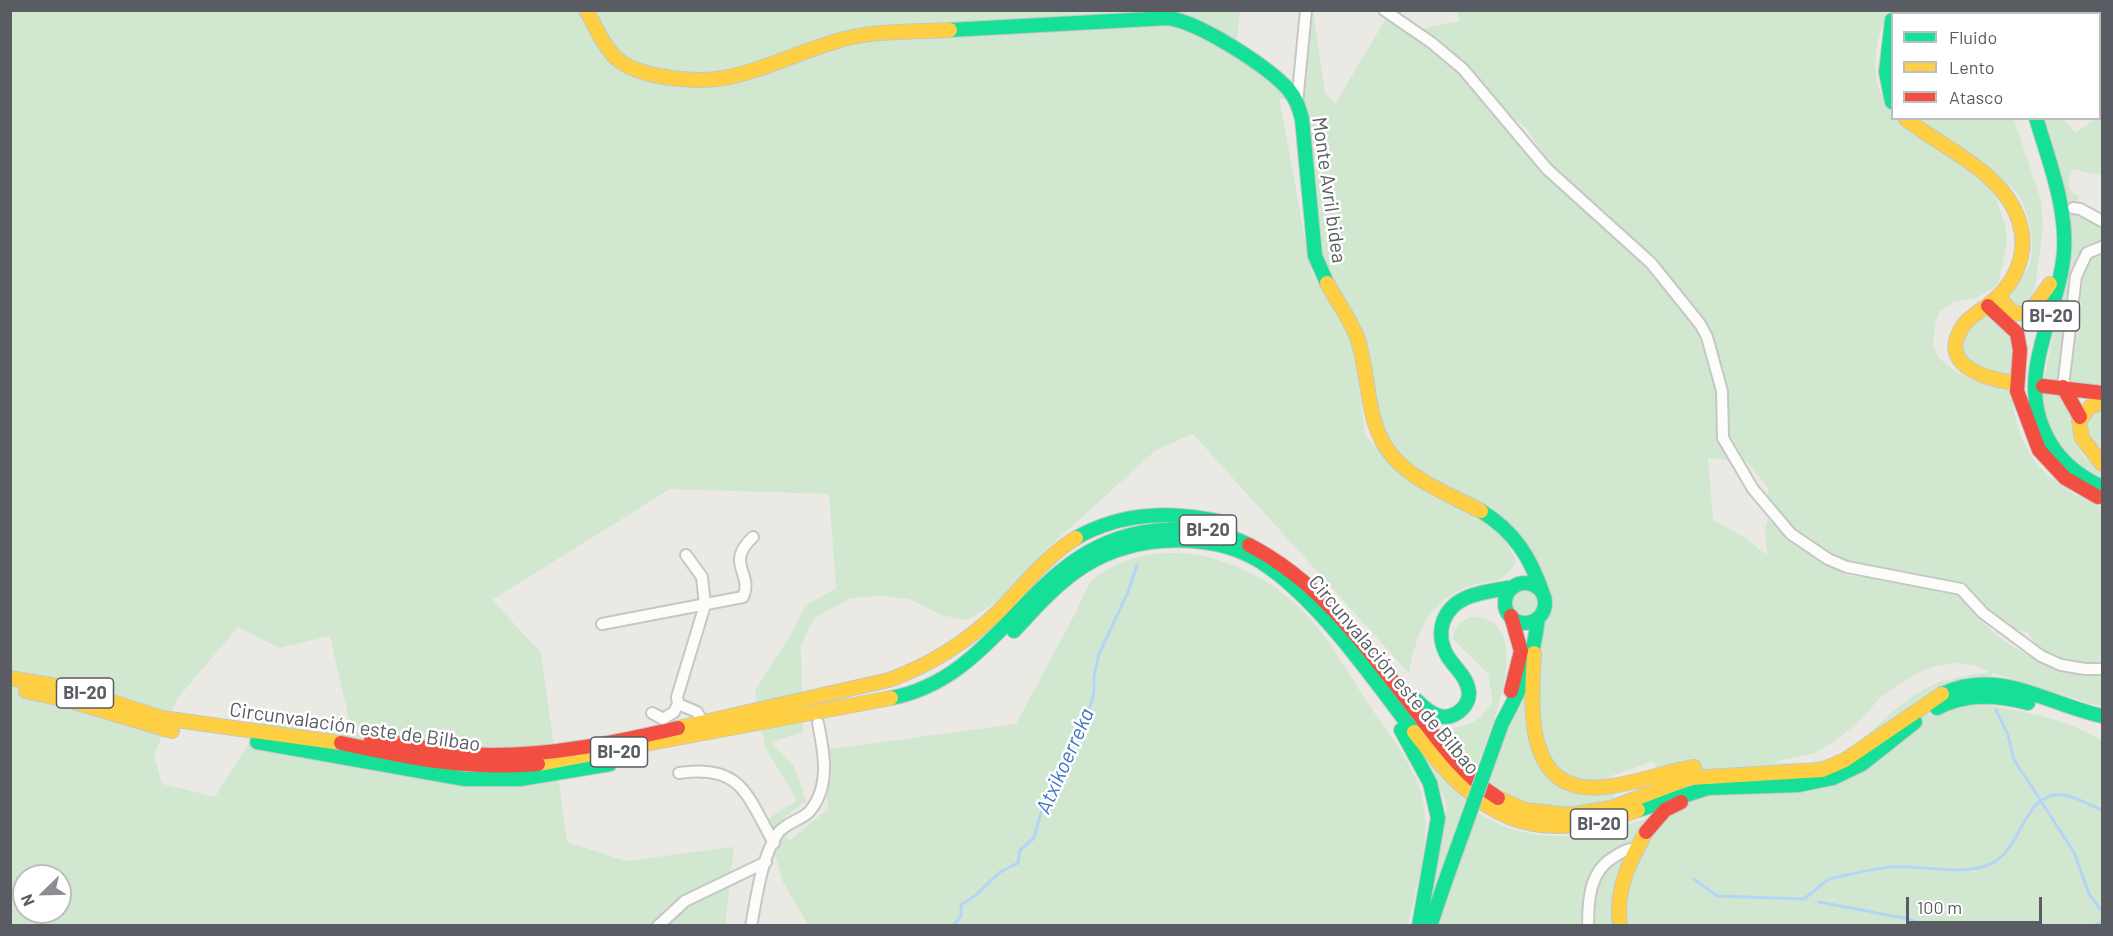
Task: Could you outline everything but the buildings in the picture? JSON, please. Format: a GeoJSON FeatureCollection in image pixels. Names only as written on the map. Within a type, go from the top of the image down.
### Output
{"type":"FeatureCollection","features":[{"type":"Feature","properties":{"kind":"main road","name":"Monte Avril bidea"},"geometry":{"type":"LineString","coordinates":[[586,10],[614,56],[622,63],[660,76],[705,80],[724,78],[838,40],[1169,18],[1190,23],[1273,76],[1288,89],[1297,104],[1302,119],[1315,256],[1320,273],[1358,339],[1369,409],[1377,432],[1390,454],[1405,468],[1492,517],[1518,542],[1530,560],[1543,594]]}},
{"type":"Feature","properties":{"kind":"main road"},"geometry":{"type":"LineString","coordinates":[[1891,35],[1886,72],[1891,93]]}},
{"type":"Feature","properties":{"kind":"main road"},"geometry":{"type":"LineString","coordinates":[[1908,120],[1997,185],[2014,206],[2024,244],[2021,261],[2010,284],[1993,304],[1963,325],[1958,338],[1958,355],[1973,375],[2008,382]]}},
{"type":"Feature","properties":{"kind":"main road","name":"BI-20"},"geometry":{"type":"LineString","coordinates":[[2027,120],[2054,216],[2055,246],[2050,284],[2025,375],[2022,402],[2028,427],[2047,460],[2065,478],[2103,499]]}},
{"type":"Feature","properties":{"kind":"main road","name":"BI-20"},"geometry":{"type":"LineString","coordinates":[[2037,120],[2060,201],[2064,236],[2059,287],[2034,370],[2034,403],[2045,436],[2054,450],[2073,469],[2103,488]]}},
{"type":"Feature","properties":{"kind":"main road"},"geometry":{"type":"LineString","coordinates":[[1993,304],[2013,314],[2025,314],[2032,309],[2050,284]]}},
{"type":"Feature","properties":{"kind":"main road"},"geometry":{"type":"LineString","coordinates":[[1993,304],[2017,333],[2019,350],[2017,391],[2022,402]]}},
{"type":"Feature","properties":{"kind":"main road"},"geometry":{"type":"LineString","coordinates":[[2043,386],[2103,393]]}},
{"type":"Feature","properties":{"kind":"main road"},"geometry":{"type":"LineString","coordinates":[[2062,387],[2080,417],[2081,437],[2087,449],[2103,464]]}},
{"type":"Feature","properties":{"kind":"main road"},"geometry":{"type":"LineString","coordinates":[[2080,417],[2089,407],[2103,402]]}},
{"type":"Feature","properties":{"kind":"main road"},"geometry":{"type":"LineString","coordinates":[[157,716],[284,722],[329,728],[444,752],[489,755],[524,754],[582,747],[768,709],[908,674],[980,627],[998,612],[1044,562],[1073,540],[1111,523],[1156,514],[1196,515],[1236,526],[1271,543],[1305,568],[1426,709],[1441,717],[1456,714],[1466,704],[1469,694],[1465,679],[1446,653],[1441,630],[1444,617],[1455,602],[1464,597],[1532,584],[1543,594],[1544,609],[1538,618],[1534,653],[1532,723],[1534,738],[1544,761],[1563,778],[1575,785],[1604,787],[1699,766],[1736,767],[1747,774]]}},
{"type":"Feature","properties":{"kind":"main road","name":"Circunvalación este de Bilbao"},"geometry":{"type":"LineString","coordinates":[[10,678],[72,690],[157,716],[202,725],[314,737],[401,757],[463,765],[522,766],[613,753],[887,699],[918,689],[970,658],[1040,585],[1072,558],[1122,536],[1169,528],[1201,528],[1272,555],[1315,589],[1469,778],[1492,795],[1525,810],[1555,815],[1585,815],[1640,798],[1689,778],[1809,773],[1838,765],[1864,750],[1906,715],[1937,695],[1976,684],[2002,684],[2022,689],[2077,711],[2103,716]]}},
{"type":"Feature","properties":{"kind":"main road","name":"Circunvalación este de Bilbao"},"geometry":{"type":"LineString","coordinates":[[10,689],[71,701],[177,732],[319,750],[407,771],[466,779],[518,779],[567,773],[905,705],[946,688],[985,661],[1065,578],[1088,562],[1120,549],[1146,543],[1191,541],[1210,543],[1243,553],[1269,566],[1299,590],[1430,752],[1465,790],[1478,801],[1514,820],[1552,828],[1574,828],[1612,820],[1678,794],[1716,786],[1799,785],[1835,778],[1866,763],[1926,714],[1948,702],[1964,697],[2010,698],[2103,726]]}},
{"type":"Feature","properties":{"kind":"main road"},"geometry":{"type":"LineString","coordinates":[[1430,926],[1502,723],[1521,651],[1505,601],[1515,586],[1522,560],[1518,542]]}},
{"type":"Feature","properties":{"kind":"main road"},"geometry":{"type":"LineString","coordinates":[[1511,616],[1524,622],[1538,618]]}},
{"type":"Feature","properties":{"kind":"main road"},"geometry":{"type":"LineString","coordinates":[[1354,635],[1376,653]]}},
{"type":"Feature","properties":{"kind":"main road"},"geometry":{"type":"LineString","coordinates":[[1350,651],[1423,766],[1437,803],[1438,818],[1419,926]]}},
{"type":"Feature","properties":{"kind":"main road"},"geometry":{"type":"LineString","coordinates":[[1502,723],[1521,688],[1534,653]]}},
{"type":"Feature","properties":{"kind":"main road"},"geometry":{"type":"LineString","coordinates":[[1620,926],[1617,906],[1621,884],[1646,832],[1665,810],[1680,802],[1737,785]]}},
{"type":"Feature","properties":{"kind":"street"},"geometry":{"type":"LineString","coordinates":[[1297,104],[1306,10]]}},
{"type":"Feature","properties":{"kind":"street"},"geometry":{"type":"LineString","coordinates":[[1384,10],[1432,43],[1463,69],[1547,169],[1651,263],[1700,324],[1707,337],[1722,391],[1723,438],[1753,489],[1791,534],[1828,559],[1847,567],[1961,589],[1983,613],[2041,656],[2061,665],[2103,669]]}},
{"type":"Feature","properties":{"kind":"street"},"geometry":{"type":"LineString","coordinates":[[2073,208],[2080,209],[2103,221]]}},
{"type":"Feature","properties":{"kind":"street"},"geometry":{"type":"LineString","coordinates":[[2062,387],[2076,276],[2087,254],[2103,247]]}},
{"type":"Feature","properties":{"kind":"street"},"geometry":{"type":"LineString","coordinates":[[602,624],[743,597],[746,590],[739,559],[742,547],[753,537]]}},
{"type":"Feature","properties":{"kind":"street"},"geometry":{"type":"LineString","coordinates":[[655,718],[674,712],[678,704],[677,697],[705,605],[702,577],[686,555]]}},
{"type":"Feature","properties":{"kind":"street"},"geometry":{"type":"LineString","coordinates":[[678,704],[697,712],[702,723]]}},
{"type":"Feature","properties":{"kind":"street"},"geometry":{"type":"LineString","coordinates":[[751,926],[766,862],[779,831],[809,812],[825,774],[818,723]]}},
{"type":"Feature","properties":{"kind":"street"},"geometry":{"type":"LineString","coordinates":[[679,773],[710,770],[730,777],[745,794],[774,843]]}},
{"type":"Feature","properties":{"kind":"street"},"geometry":{"type":"LineString","coordinates":[[1610,860],[1646,832]]}},
{"type":"Feature","properties":{"kind":"street"},"geometry":{"type":"LineString","coordinates":[[1587,926],[1599,867],[1626,850],[1637,849]]}},
{"type":"Feature","properties":{"kind":"street"},"geometry":{"type":"LineString","coordinates":[[658,926],[685,901],[766,862]]}},
{"type":"Feature","properties":{"kind":"green space"},"geometry":{"type":"Polygon","coordinates":[[[1456,10],[1887,11],[1878,39],[1876,70],[1879,89],[1891,110],[1891,120],[1900,120],[1994,191],[2006,229],[2007,243],[1998,284],[1977,298],[1953,302],[1939,312],[1934,330],[1934,345],[1940,358],[1954,370],[1974,380],[2012,388],[2019,430],[2026,448],[2036,463],[2064,488],[2102,507],[2102,662],[2069,662],[2058,655],[2039,652],[2028,632],[2015,630],[2005,625],[1959,583],[1854,565],[1838,559],[1801,538],[1768,503],[1768,488],[1746,461],[1740,460],[1727,437],[1721,371],[1707,326],[1658,265],[1552,169],[1528,130],[1509,114],[1461,60],[1421,29],[1460,21],[1456,10]]]}},
{"type":"Feature","properties":{"kind":"green space"},"geometry":{"type":"Polygon","coordinates":[[[2033,10],[2102,11],[2102,173],[2099,175],[2072,169],[2068,185],[2072,193],[2078,195],[2079,201],[2069,205],[2042,120],[2065,120],[2076,133],[2094,120],[2101,120],[2101,12],[2032,12],[2033,10]]]}},
{"type":"Feature","properties":{"kind":"green space"},"geometry":{"type":"Polygon","coordinates":[[[10,11],[1240,11],[1236,45],[1302,99],[1313,11],[1325,93],[1335,104],[1387,17],[1432,48],[1455,69],[1648,264],[1696,325],[1711,360],[1732,460],[1708,458],[1713,520],[1742,536],[1767,555],[1765,529],[1768,519],[1794,545],[1848,576],[1888,578],[1960,593],[1976,616],[1989,629],[2018,650],[2067,669],[2102,673],[2102,707],[1992,673],[1987,705],[2031,713],[2061,722],[2102,741],[2102,925],[1433,925],[1476,811],[1498,824],[1521,832],[1546,836],[1570,836],[1620,827],[1668,810],[1654,761],[1600,780],[1586,781],[1559,772],[1536,735],[1542,622],[1548,606],[1548,596],[1530,551],[1391,449],[1354,348],[1365,435],[1402,474],[1481,520],[1504,537],[1516,561],[1501,578],[1456,592],[1434,609],[1420,632],[1409,673],[1193,434],[1156,450],[1040,555],[1028,576],[1019,585],[966,620],[941,615],[909,599],[880,596],[851,598],[814,618],[801,645],[803,732],[771,742],[794,766],[806,801],[778,823],[789,841],[828,809],[823,750],[1016,724],[1093,580],[1123,562],[1151,554],[1181,553],[1210,558],[1239,568],[1266,582],[1290,599],[1319,629],[1409,764],[1423,803],[1425,838],[1420,874],[1408,925],[808,925],[783,882],[765,821],[797,800],[765,747],[755,690],[789,638],[805,606],[836,588],[829,494],[670,489],[492,600],[541,653],[567,842],[626,861],[734,847],[725,925],[11,925],[10,11]],[[1279,97],[1311,271],[1353,346],[1326,271],[1320,242],[1307,110],[1279,97]],[[238,627],[176,700],[154,755],[162,784],[215,797],[268,713],[350,724],[330,636],[279,648],[238,627]],[[1956,663],[1935,666],[1915,674],[1882,696],[1854,726],[1815,753],[1773,762],[1803,763],[1826,759],[1861,741],[1907,700],[1928,687],[1951,679],[1990,672],[1975,665],[1956,663]]]}},
{"type":"Feature","properties":{"kind":"green space"},"geometry":{"type":"Polygon","coordinates":[[[1915,120],[2014,120],[2041,200],[2043,227],[2035,288],[2030,299],[2015,308],[2010,303],[2010,298],[2029,266],[2031,231],[2024,206],[2018,195],[2011,186],[1915,120]]]}},
{"type":"Feature","properties":{"kind":"green space"},"geometry":{"type":"Polygon","coordinates":[[[2079,212],[2102,224],[2102,244],[2086,251],[2078,258],[2059,380],[2044,378],[2070,255],[2071,213],[2079,212]]]}},
{"type":"Feature","properties":{"kind":"green space"},"geometry":{"type":"Polygon","coordinates":[[[2102,254],[2102,387],[2071,381],[2071,358],[2080,309],[2084,265],[2089,259],[2102,254]]]}},
{"type":"Feature","properties":{"kind":"green space"},"geometry":{"type":"Polygon","coordinates":[[[1988,317],[2012,339],[2012,375],[1990,372],[1965,359],[1963,345],[1967,332],[1975,323],[1988,317]]]}},
{"type":"Feature","properties":{"kind":"green space"},"geometry":{"type":"Polygon","coordinates":[[[2042,391],[2055,394],[2068,405],[2078,448],[2088,461],[2102,470],[2102,482],[2076,467],[2045,426],[2042,391]]]}},
{"type":"Feature","properties":{"kind":"green space"},"geometry":{"type":"Polygon","coordinates":[[[2102,406],[2102,459],[2085,437],[2088,411],[2102,406]]]}},
{"type":"Feature","properties":{"kind":"green space"},"geometry":{"type":"Polygon","coordinates":[[[1525,591],[1534,594],[1537,603],[1534,612],[1525,615],[1516,612],[1513,603],[1516,594],[1525,591]]]}},
{"type":"Feature","properties":{"kind":"green space"},"geometry":{"type":"Polygon","coordinates":[[[1470,617],[1491,622],[1503,636],[1507,656],[1498,708],[1474,773],[1455,754],[1453,728],[1477,720],[1493,700],[1488,674],[1452,638],[1458,624],[1470,617]]]}},
{"type":"Feature","properties":{"kind":"green space"},"geometry":{"type":"Polygon","coordinates":[[[1529,683],[1540,764],[1615,792],[1613,799],[1581,807],[1530,807],[1485,784],[1512,715],[1529,683]]]}},
{"type":"Feature","properties":{"kind":"green space"},"geometry":{"type":"Polygon","coordinates":[[[1420,749],[1465,801],[1429,906],[1447,806],[1435,775],[1420,749]]]}},
{"type":"Feature","properties":{"kind":"waterway","name":"Atxikoerreka"},"geometry":{"type":"LineString","coordinates":[[953,926],[961,916],[961,905],[976,895],[1000,872],[1018,863],[1020,850],[1034,838],[1045,798],[1059,782],[1084,727],[1094,693],[1094,676],[1099,654],[1128,592],[1137,565]]}},
{"type":"Feature","properties":{"kind":"waterway"},"geometry":{"type":"LineString","coordinates":[[1996,710],[2008,735],[2014,760],[2039,798]]}},
{"type":"Feature","properties":{"kind":"waterway"},"geometry":{"type":"LineString","coordinates":[[1829,879],[1892,867],[1965,870],[1988,865],[2000,858],[2009,848],[2031,812],[2039,802],[2050,796],[2069,796],[2102,810]]}},
{"type":"Feature","properties":{"kind":"waterway"},"geometry":{"type":"LineString","coordinates":[[2042,803],[2074,852],[2089,894],[2102,911]]}},
{"type":"Feature","properties":{"kind":"waterway"},"geometry":{"type":"LineString","coordinates":[[1694,879],[1717,896],[1806,899]]}},
{"type":"Feature","properties":{"kind":"waterway"},"geometry":{"type":"LineString","coordinates":[[1804,899],[1829,879]]}},
{"type":"Feature","properties":{"kind":"waterway"},"geometry":{"type":"LineString","coordinates":[[1819,902],[1909,919],[1927,926]]}},
{"type":"Feature","properties":{"kind":"waterway"},"geometry":{"type":"LineString","coordinates":[[2093,926],[2102,921]]}},
{"type":"Feature","properties":{"kind":"traffic: fast"},"geometry":{"type":"LineString","coordinates":[[950,30],[1168,18],[1181,21],[1214,36],[1249,57],[1288,89],[1298,107],[1302,119],[1315,256],[1327,283]]}},
{"type":"Feature","properties":{"kind":"traffic: fast"},"geometry":{"type":"LineString","coordinates":[[1891,29],[1886,72],[1891,97]]}},
{"type":"Feature","properties":{"kind":"traffic: fast"},"geometry":{"type":"LineString","coordinates":[[2037,120],[2056,184],[2064,235],[2061,274],[2037,364],[2035,387],[2037,409],[2044,431],[2060,457],[2075,471],[2102,487]]}},
{"type":"Feature","properties":{"kind":"traffic: fast"},"geometry":{"type":"LineString","coordinates":[[1481,511],[1493,519],[1520,546],[1533,568],[1543,594]]}},
{"type":"Feature","properties":{"kind":"traffic: fast"},"geometry":{"type":"LineString","coordinates":[[1076,538],[1112,523],[1149,516],[1187,516],[1226,523]]}},
{"type":"Feature","properties":{"kind":"traffic: fast"},"geometry":{"type":"LineString","coordinates":[[891,698],[931,685],[964,663],[994,637],[1050,580],[1082,556],[1119,538],[1164,530],[1186,530],[1218,534],[1249,545]]}},
{"type":"Feature","properties":{"kind":"traffic: fast"},"geometry":{"type":"LineString","coordinates":[[1014,631],[1065,580],[1084,566],[1105,555],[1128,547],[1177,540],[1226,547],[1270,568],[1310,603],[1365,667],[1414,732]]}},
{"type":"Feature","properties":{"kind":"traffic: fast"},"geometry":{"type":"LineString","coordinates":[[1525,583],[1539,589],[1545,603],[1539,617],[1525,623],[1511,617],[1505,603],[1511,589],[1525,583]]}},
{"type":"Feature","properties":{"kind":"traffic: fast"},"geometry":{"type":"LineString","coordinates":[[1415,699],[1431,712],[1443,717],[1456,714],[1463,707],[1467,702],[1468,688],[1464,678],[1444,649],[1441,636],[1443,622],[1454,605],[1463,600],[1482,593],[1513,587]]}},
{"type":"Feature","properties":{"kind":"traffic: fast"},"geometry":{"type":"LineString","coordinates":[[1502,723],[1526,672],[1538,618]]}},
{"type":"Feature","properties":{"kind":"traffic: fast"},"geometry":{"type":"LineString","coordinates":[[1942,694],[1963,687],[1983,684],[2003,686],[2102,716]]}},
{"type":"Feature","properties":{"kind":"traffic: fast"},"geometry":{"type":"LineString","coordinates":[[1937,708],[1959,700],[1982,697],[2005,698],[2028,703]]}},
{"type":"Feature","properties":{"kind":"traffic: fast"},"geometry":{"type":"LineString","coordinates":[[1638,810],[1708,788],[1799,785],[1833,778],[1862,764],[1915,722]]}},
{"type":"Feature","properties":{"kind":"traffic: fast"},"geometry":{"type":"LineString","coordinates":[[1445,882],[1502,723]]}},
{"type":"Feature","properties":{"kind":"traffic: fast"},"geometry":{"type":"LineString","coordinates":[[1401,730],[1430,783],[1438,818],[1419,926]]}},
{"type":"Feature","properties":{"kind":"traffic: fast"},"geometry":{"type":"LineString","coordinates":[[257,742],[465,779],[520,779],[610,764]]}},
{"type":"Feature","properties":{"kind":"traffic: fast"},"geometry":{"type":"LineString","coordinates":[[1430,926],[1445,882]]}},
{"type":"Feature","properties":{"kind":"traffic: slow"},"geometry":{"type":"LineString","coordinates":[[586,10],[606,46],[625,64],[651,74],[698,80],[738,75],[850,37],[893,32],[950,30]]}},
{"type":"Feature","properties":{"kind":"traffic: slow"},"geometry":{"type":"LineString","coordinates":[[1908,120],[1986,175],[2011,203],[2019,221],[2022,233],[2021,257],[2012,279],[1997,297],[1965,323],[1957,339],[1956,350],[1959,359],[1975,372],[2009,382]]}},
{"type":"Feature","properties":{"kind":"traffic: slow"},"geometry":{"type":"LineString","coordinates":[[1327,283],[1358,340],[1373,416],[1384,445],[1394,458],[1413,474],[1481,511]]}},
{"type":"Feature","properties":{"kind":"traffic: slow"},"geometry":{"type":"LineString","coordinates":[[1999,297],[2013,313],[2025,314],[2032,309],[2050,284]]}},
{"type":"Feature","properties":{"kind":"traffic: slow"},"geometry":{"type":"LineString","coordinates":[[2102,402],[2090,407],[2079,421],[2082,438],[2102,464]]}},
{"type":"Feature","properties":{"kind":"traffic: slow"},"geometry":{"type":"LineString","coordinates":[[678,728],[889,680],[919,667],[947,652],[974,633],[999,611],[1045,563],[1076,538]]}},
{"type":"Feature","properties":{"kind":"traffic: slow"},"geometry":{"type":"LineString","coordinates":[[1534,653],[1533,721],[1545,763],[1558,777],[1578,786],[1604,787],[1694,767]]}},
{"type":"Feature","properties":{"kind":"traffic: slow"},"geometry":{"type":"LineString","coordinates":[[10,678],[72,689],[162,718],[341,743]]}},
{"type":"Feature","properties":{"kind":"traffic: slow"},"geometry":{"type":"LineString","coordinates":[[26,691],[71,701],[172,731]]}},
{"type":"Feature","properties":{"kind":"traffic: slow"},"geometry":{"type":"LineString","coordinates":[[1498,798],[1525,810],[1569,815],[1611,808],[1690,778],[1822,770],[1845,760],[1942,694]]}},
{"type":"Feature","properties":{"kind":"traffic: slow"},"geometry":{"type":"LineString","coordinates":[[538,764],[891,698]]}},
{"type":"Feature","properties":{"kind":"traffic: slow"},"geometry":{"type":"LineString","coordinates":[[1414,732],[1462,786],[1486,805],[1510,818],[1537,825],[1566,826],[1600,821],[1638,810]]}},
{"type":"Feature","properties":{"kind":"traffic: slow"},"geometry":{"type":"LineString","coordinates":[[1620,926],[1620,900],[1625,877],[1646,832]]}},
{"type":"Feature","properties":{"kind":"traffic: jam"},"geometry":{"type":"LineString","coordinates":[[1988,306],[2017,333],[2020,350],[2017,391],[2039,450],[2065,478],[2098,497]]}},
{"type":"Feature","properties":{"kind":"traffic: jam"},"geometry":{"type":"LineString","coordinates":[[2043,386],[2102,393]]}},
{"type":"Feature","properties":{"kind":"traffic: jam"},"geometry":{"type":"LineString","coordinates":[[2063,387],[2080,417]]}},
{"type":"Feature","properties":{"kind":"traffic: jam"},"geometry":{"type":"LineString","coordinates":[[1249,545],[1300,579],[1343,620],[1455,760],[1486,790],[1498,798]]}},
{"type":"Feature","properties":{"kind":"traffic: jam"},"geometry":{"type":"LineString","coordinates":[[1511,616],[1521,651],[1511,691]]}},
{"type":"Feature","properties":{"kind":"traffic: jam"},"geometry":{"type":"LineString","coordinates":[[371,738],[459,753],[512,755],[584,747],[678,728]]}},
{"type":"Feature","properties":{"kind":"traffic: jam"},"geometry":{"type":"LineString","coordinates":[[341,743],[415,758],[462,764],[538,764]]}},
{"type":"Feature","properties":{"kind":"traffic: jam"},"geometry":{"type":"LineString","coordinates":[[1646,832],[1665,810],[1681,802]]}}]}
